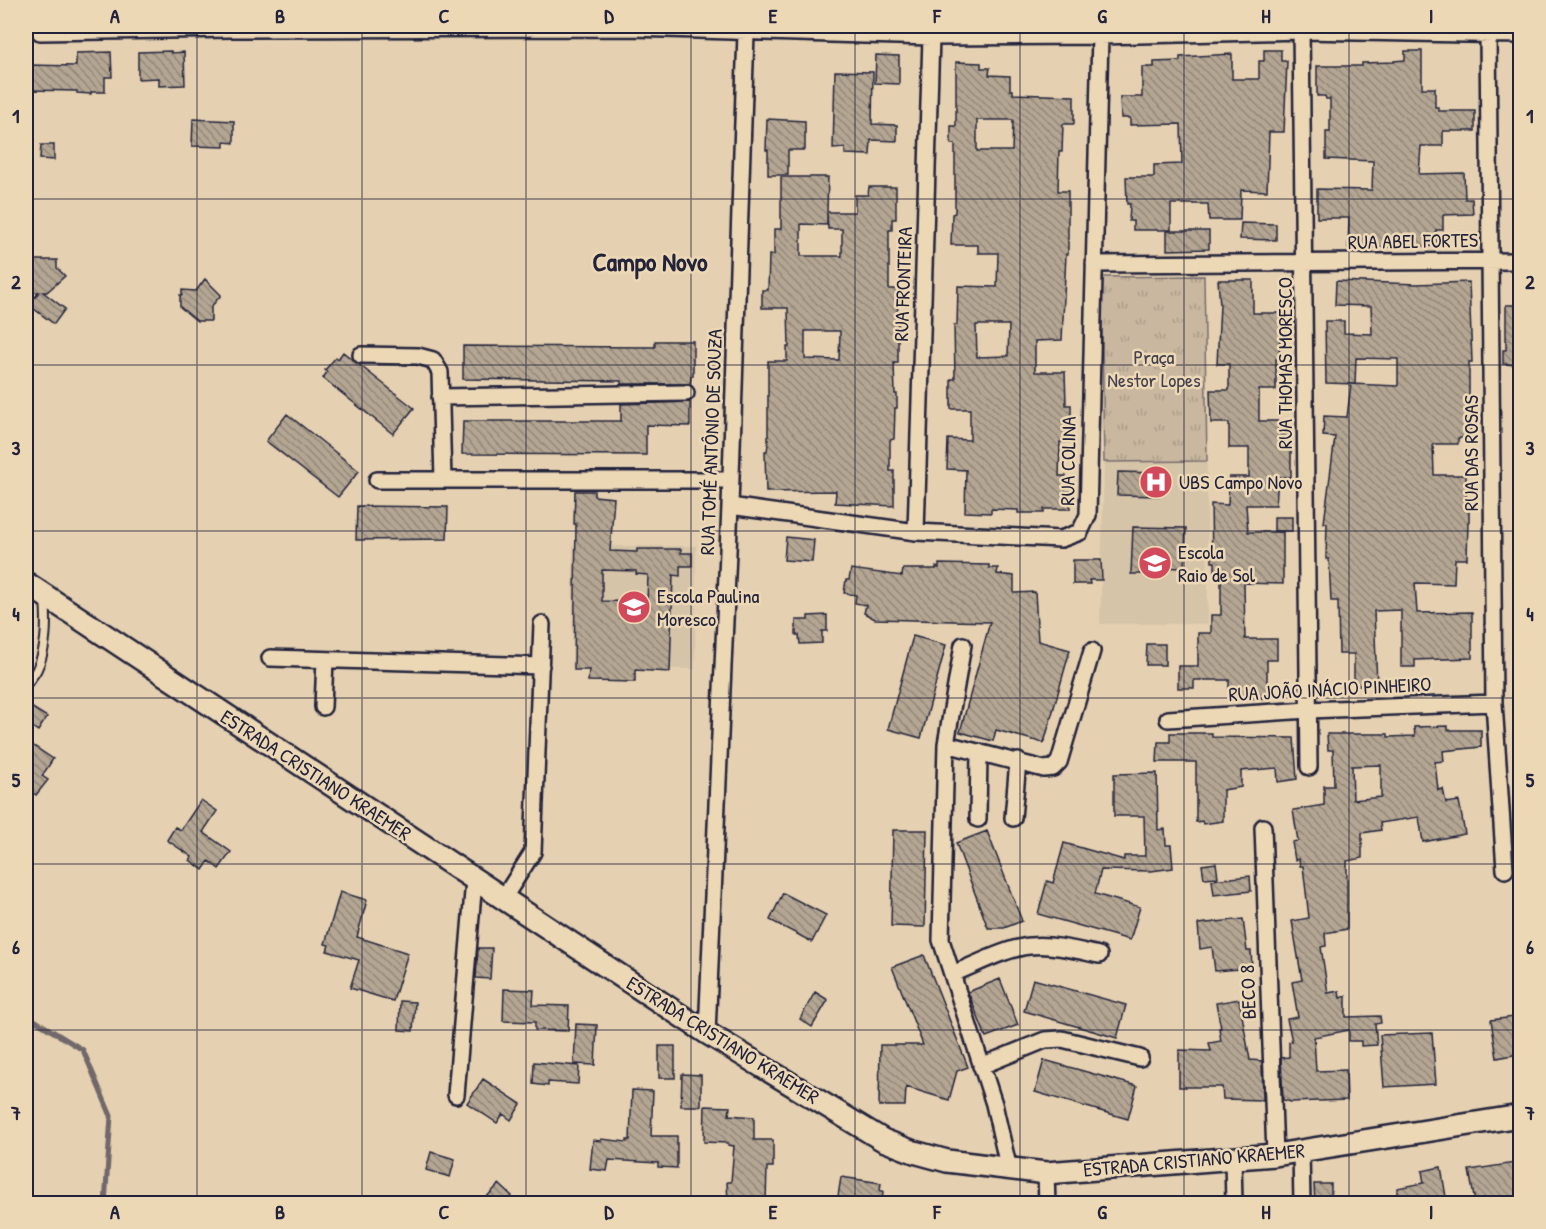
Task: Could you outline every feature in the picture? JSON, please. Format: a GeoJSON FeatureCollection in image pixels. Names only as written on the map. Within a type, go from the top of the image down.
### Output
{"type":"FeatureCollection","features":[{"type":"Feature","properties":{"kind":"main road","name":"ESTRADA CRISTIANO KRAEMER"},"geometry":{"type":"LineString","coordinates":[[26,583],[707,1033],[884,1140],[914,1152],[947,1161],[1046,1173],[1275,1155],[1521,1116]]}},
{"type":"Feature","properties":{"kind":"street"},"geometry":{"type":"LineString","coordinates":[[40,32],[232,27],[632,28],[931,37],[1100,36],[1301,28],[1521,35]]}},
{"type":"Feature","properties":{"kind":"street","name":"RUA THOMAS MORESCO"},"geometry":{"type":"LineString","coordinates":[[1301,28],[1309,766]]}},
{"type":"Feature","properties":{"kind":"street","name":"RUA TOMÉ ANTÔNIO DE SOUZA"},"geometry":{"type":"LineString","coordinates":[[707,1033],[730,506],[746,33]]}},
{"type":"Feature","properties":{"kind":"street","name":"RUA DAS ROSAS"},"geometry":{"type":"LineString","coordinates":[[1488,34],[1494,703],[1505,870]]}},
{"type":"Feature","properties":{"kind":"street","name":"RUA COLINA"},"geometry":{"type":"LineString","coordinates":[[730,506],[916,532],[1061,539],[1080,532],[1088,515],[1100,36]]}},
{"type":"Feature","properties":{"kind":"street","name":"RUA FRONTEIRA"},"geometry":{"type":"LineString","coordinates":[[916,532],[931,37]]}},
{"type":"Feature","properties":{"kind":"street","name":"RUA ABEL FORTES"},"geometry":{"type":"LineString","coordinates":[[1094,264],[1521,261]]}},
{"type":"Feature","properties":{"kind":"street"},"geometry":{"type":"LineString","coordinates":[[362,355],[418,356],[433,360],[440,372],[443,480]]}},
{"type":"Feature","properties":{"kind":"street"},"geometry":{"type":"LineString","coordinates":[[440,397],[686,393]]}},
{"type":"Feature","properties":{"kind":"street"},"geometry":{"type":"LineString","coordinates":[[377,480],[731,480]]}},
{"type":"Feature","properties":{"kind":"street"},"geometry":{"type":"LineString","coordinates":[[503,899],[533,852],[543,624]]}},
{"type":"Feature","properties":{"kind":"street"},"geometry":{"type":"LineString","coordinates":[[963,645],[946,744],[941,940],[994,1104],[1009,1170]]}},
{"type":"Feature","properties":{"kind":"street"},"geometry":{"type":"LineString","coordinates":[[946,744],[1044,769],[1053,768],[1059,762],[1092,651]]}},
{"type":"Feature","properties":{"kind":"street"},"geometry":{"type":"LineString","coordinates":[[270,658],[541,666]]}},
{"type":"Feature","properties":{"kind":"street"},"geometry":{"type":"LineString","coordinates":[[323,707],[325,660]]}},
{"type":"Feature","properties":{"kind":"street","name":"RUA JOÃO INÁCIO PINHEIRO"},"geometry":{"type":"LineString","coordinates":[[1167,719],[1308,710],[1494,703]]}},
{"type":"Feature","properties":{"kind":"street"},"geometry":{"type":"LineString","coordinates":[[978,819],[979,752]]}},
{"type":"Feature","properties":{"kind":"street"},"geometry":{"type":"LineString","coordinates":[[1013,818],[1018,761]]}},
{"type":"Feature","properties":{"kind":"street","name":"BECO 8"},"geometry":{"type":"LineString","coordinates":[[1263,827],[1275,1155]]}},
{"type":"Feature","properties":{"kind":"street"},"geometry":{"type":"LineString","coordinates":[[456,1095],[474,880]]}},
{"type":"Feature","properties":{"kind":"street"},"geometry":{"type":"LineString","coordinates":[[952,974],[1009,951],[1029,946],[1054,946],[1099,955]]}},
{"type":"Feature","properties":{"kind":"street"},"geometry":{"type":"LineString","coordinates":[[981,1066],[1045,1040],[1062,1039],[1140,1058]]}},
{"type":"Feature","properties":{"kind":"street"},"geometry":{"type":"LineString","coordinates":[[1301,1151],[1302,1203]]}},
{"type":"Feature","properties":{"kind":"street"},"geometry":{"type":"LineString","coordinates":[[1233,1158],[1234,1203]]}},
{"type":"Feature","properties":{"kind":"street"},"geometry":{"type":"LineString","coordinates":[[1046,1173],[1047,1203]]}},
{"type":"Feature","properties":{"kind":"lane"},"geometry":{"type":"LineString","coordinates":[[26,685],[37,670],[44,647],[47,617],[45,596]]}},
{"type":"Feature","properties":{"kind":"shaded area","name":"Escola Raio de Sol"},"geometry":{"type":"Polygon","coordinates":[[[1207,461],[1208,624],[1100,624],[1104,462],[1207,461]]]}},
{"type":"Feature","properties":{"kind":"shaded area","name":"Escola Paulina Moresco"},"geometry":{"type":"Polygon","coordinates":[[[573,546],[696,546],[695,669],[572,668],[573,546]]]}},
{"type":"Feature","properties":{"kind":"green space","name":"Praça Nestor Lopes"},"geometry":{"type":"Polygon","coordinates":[[[1204,276],[1207,461],[1104,462],[1101,277],[1204,276]]]}},
{"type":"Feature","properties":{"kind":"building"},"geometry":{"type":"Polygon","coordinates":[[[1264,50],[1281,50],[1281,61],[1287,61],[1284,132],[1269,132],[1267,191],[1241,190],[1240,220],[1209,220],[1208,204],[1171,204],[1171,230],[1133,230],[1133,221],[1129,221],[1130,204],[1127,204],[1126,177],[1154,177],[1154,165],[1182,164],[1181,124],[1130,125],[1130,118],[1121,118],[1120,97],[1142,97],[1142,67],[1154,67],[1154,62],[1180,61],[1180,57],[1232,54],[1232,79],[1259,79],[1259,61],[1264,61],[1264,50]]]}},
{"type":"Feature","properties":{"kind":"building"},"geometry":{"type":"Polygon","coordinates":[[[171,51],[171,53],[184,52],[185,85],[159,86],[159,78],[138,79],[138,52],[171,51]]]}},
{"type":"Feature","properties":{"kind":"building"},"geometry":{"type":"Polygon","coordinates":[[[1405,51],[1422,51],[1422,88],[1435,88],[1435,107],[1438,107],[1438,111],[1475,111],[1475,131],[1443,131],[1443,146],[1421,146],[1419,174],[1464,173],[1465,199],[1472,199],[1473,214],[1443,215],[1443,230],[1436,230],[1437,246],[1348,248],[1349,218],[1317,218],[1317,189],[1372,190],[1373,161],[1326,159],[1326,132],[1330,132],[1330,99],[1317,96],[1317,66],[1362,66],[1362,63],[1394,62],[1405,60],[1405,51]]]}},
{"type":"Feature","properties":{"kind":"building"},"geometry":{"type":"Polygon","coordinates":[[[111,52],[112,77],[105,77],[105,92],[91,92],[91,94],[77,93],[77,91],[29,90],[29,65],[76,66],[76,53],[111,52]]]}},
{"type":"Feature","properties":{"kind":"building"},"geometry":{"type":"Polygon","coordinates":[[[876,55],[899,56],[899,84],[875,83],[876,55]]]}},
{"type":"Feature","properties":{"kind":"building"},"geometry":{"type":"Polygon","coordinates":[[[956,62],[981,63],[981,68],[990,68],[989,75],[1010,76],[1010,90],[1013,90],[1013,94],[1074,96],[1074,124],[1063,124],[1062,152],[1059,152],[1058,191],[1068,191],[1068,254],[1066,254],[1062,340],[1035,341],[1035,372],[1065,372],[1066,405],[1071,405],[1071,442],[1060,442],[1059,476],[1066,476],[1065,491],[1070,491],[1070,509],[1044,509],[1044,513],[1018,513],[1018,510],[991,509],[991,513],[965,512],[966,470],[947,469],[948,439],[970,440],[970,409],[951,409],[951,379],[955,379],[954,325],[957,325],[958,286],[997,287],[998,253],[978,253],[978,245],[951,245],[952,214],[955,213],[955,144],[951,144],[951,126],[956,126],[956,62]],[[977,120],[977,151],[1012,151],[1013,120],[977,120]],[[976,325],[977,357],[1008,356],[1009,325],[976,325]]]}},
{"type":"Feature","properties":{"kind":"building"},"geometry":{"type":"Polygon","coordinates":[[[835,71],[873,72],[872,124],[897,125],[897,141],[871,140],[870,155],[845,154],[845,148],[833,149],[835,71]]]}},
{"type":"Feature","properties":{"kind":"building"},"geometry":{"type":"Polygon","coordinates":[[[193,119],[234,121],[234,143],[224,142],[224,147],[192,146],[193,119]]]}},
{"type":"Feature","properties":{"kind":"building"},"geometry":{"type":"Polygon","coordinates":[[[767,119],[805,121],[805,150],[788,150],[788,175],[768,175],[767,119]]]}},
{"type":"Feature","properties":{"kind":"building"},"geometry":{"type":"Polygon","coordinates":[[[41,145],[54,145],[54,160],[40,159],[41,145]]]}},
{"type":"Feature","properties":{"kind":"building"},"geometry":{"type":"Polygon","coordinates":[[[781,177],[828,177],[827,212],[855,212],[855,195],[868,195],[869,187],[896,187],[896,219],[892,219],[892,230],[889,230],[889,289],[897,289],[898,328],[898,363],[894,363],[897,408],[895,408],[894,439],[890,440],[890,471],[894,471],[894,506],[835,503],[836,491],[766,492],[768,361],[787,361],[787,347],[789,347],[788,308],[762,308],[762,290],[768,290],[769,255],[774,255],[774,229],[781,229],[781,177]],[[827,213],[827,225],[801,224],[801,256],[842,256],[842,229],[828,229],[827,213]],[[805,331],[805,359],[839,360],[840,331],[805,331]]]}},
{"type":"Feature","properties":{"kind":"building"},"geometry":{"type":"Polygon","coordinates":[[[1241,223],[1276,224],[1276,240],[1240,239],[1241,223]]]}},
{"type":"Feature","properties":{"kind":"building"},"geometry":{"type":"Polygon","coordinates":[[[1167,231],[1209,231],[1209,249],[1167,250],[1167,231]]]}},
{"type":"Feature","properties":{"kind":"building"},"geometry":{"type":"Polygon","coordinates":[[[35,260],[57,260],[57,268],[65,276],[47,292],[43,292],[65,309],[54,324],[29,305],[39,292],[26,292],[26,262],[35,262],[35,260]]]}},
{"type":"Feature","properties":{"kind":"building"},"geometry":{"type":"Polygon","coordinates":[[[205,279],[221,295],[211,307],[211,321],[197,321],[180,307],[180,295],[182,295],[182,290],[196,291],[205,279]]]}},
{"type":"Feature","properties":{"kind":"building"},"geometry":{"type":"Polygon","coordinates":[[[1218,280],[1253,280],[1253,313],[1281,313],[1279,359],[1276,359],[1276,390],[1259,390],[1259,421],[1278,421],[1278,434],[1291,434],[1291,477],[1278,477],[1276,505],[1246,505],[1248,532],[1283,532],[1283,584],[1244,583],[1245,639],[1277,639],[1277,660],[1267,660],[1267,698],[1229,699],[1229,680],[1194,680],[1194,688],[1178,688],[1178,666],[1198,666],[1198,633],[1211,633],[1211,615],[1221,615],[1221,577],[1215,577],[1215,562],[1212,562],[1211,504],[1228,505],[1229,477],[1249,477],[1249,448],[1229,448],[1229,423],[1211,423],[1210,390],[1229,390],[1229,364],[1217,364],[1220,305],[1218,280]]]}},
{"type":"Feature","properties":{"kind":"building"},"geometry":{"type":"Polygon","coordinates":[[[1336,281],[1417,284],[1469,282],[1472,362],[1469,362],[1471,438],[1458,438],[1458,444],[1433,444],[1434,475],[1466,475],[1466,505],[1469,505],[1467,559],[1455,559],[1454,584],[1415,583],[1417,613],[1472,612],[1472,658],[1415,660],[1415,667],[1401,667],[1401,610],[1374,611],[1377,685],[1354,685],[1354,654],[1339,654],[1338,601],[1331,601],[1329,559],[1326,559],[1327,523],[1324,523],[1335,437],[1323,436],[1324,416],[1347,417],[1351,384],[1398,386],[1398,359],[1356,358],[1355,384],[1326,383],[1325,321],[1344,321],[1344,333],[1372,334],[1371,306],[1335,305],[1336,281]]]}},
{"type":"Feature","properties":{"kind":"building"},"geometry":{"type":"Polygon","coordinates":[[[1506,305],[1521,305],[1521,365],[1503,364],[1503,350],[1506,350],[1506,305]]]}},
{"type":"Feature","properties":{"kind":"building"},"geometry":{"type":"Polygon","coordinates":[[[655,341],[693,341],[693,376],[691,376],[690,384],[463,379],[463,346],[655,347],[655,341]]]}},
{"type":"Feature","properties":{"kind":"building"},"geometry":{"type":"Polygon","coordinates":[[[343,352],[414,408],[393,434],[323,378],[327,372],[325,370],[343,352]]]}},
{"type":"Feature","properties":{"kind":"building"},"geometry":{"type":"Polygon","coordinates":[[[690,402],[690,426],[646,425],[646,455],[462,454],[463,421],[621,421],[621,404],[690,402]]]}},
{"type":"Feature","properties":{"kind":"building"},"geometry":{"type":"Polygon","coordinates":[[[287,414],[359,471],[338,497],[266,441],[287,414]]]}},
{"type":"Feature","properties":{"kind":"building"},"geometry":{"type":"Polygon","coordinates":[[[1118,472],[1160,473],[1159,496],[1117,495],[1118,472]]]}},
{"type":"Feature","properties":{"kind":"building","name":"Escola Paulina Moresco"},"geometry":{"type":"Polygon","coordinates":[[[575,491],[594,491],[594,496],[614,498],[610,551],[681,549],[681,553],[692,553],[692,566],[680,566],[680,576],[673,575],[670,672],[635,670],[635,682],[588,681],[589,670],[574,670],[576,524],[574,524],[575,491]],[[602,570],[602,601],[647,602],[648,575],[636,574],[636,571],[602,570]]]}},
{"type":"Feature","properties":{"kind":"building"},"geometry":{"type":"Polygon","coordinates":[[[357,506],[448,507],[447,539],[356,540],[357,506]]]}},
{"type":"Feature","properties":{"kind":"building"},"geometry":{"type":"Polygon","coordinates":[[[1274,517],[1292,517],[1292,531],[1274,531],[1274,517]]]}},
{"type":"Feature","properties":{"kind":"building"},"geometry":{"type":"Polygon","coordinates":[[[1133,527],[1186,528],[1184,568],[1152,567],[1151,574],[1131,574],[1133,527]]]}},
{"type":"Feature","properties":{"kind":"building"},"geometry":{"type":"Polygon","coordinates":[[[786,537],[814,540],[812,562],[784,560],[786,537]]]}},
{"type":"Feature","properties":{"kind":"building"},"geometry":{"type":"Polygon","coordinates":[[[1073,560],[1101,560],[1102,580],[1089,580],[1090,584],[1073,584],[1073,560]]]}},
{"type":"Feature","properties":{"kind":"building"},"geometry":{"type":"Polygon","coordinates":[[[939,564],[989,565],[989,568],[998,568],[997,574],[1014,576],[1014,593],[1035,592],[1038,641],[1070,650],[1044,743],[996,730],[993,741],[960,732],[990,622],[875,619],[864,613],[866,605],[855,603],[856,595],[844,593],[851,569],[902,576],[903,569],[936,569],[936,567],[939,568],[939,564]]]}},
{"type":"Feature","properties":{"kind":"building"},"geometry":{"type":"Polygon","coordinates":[[[827,615],[827,631],[822,631],[822,643],[800,644],[799,635],[796,635],[796,620],[808,620],[808,616],[827,615]]]}},
{"type":"Feature","properties":{"kind":"building"},"geometry":{"type":"Polygon","coordinates":[[[913,636],[946,645],[921,738],[888,729],[913,636]]]}},
{"type":"Feature","properties":{"kind":"building"},"geometry":{"type":"Polygon","coordinates":[[[1147,644],[1165,644],[1165,665],[1146,665],[1147,644]]]}},
{"type":"Feature","properties":{"kind":"building"},"geometry":{"type":"Polygon","coordinates":[[[26,704],[47,717],[38,731],[26,723],[26,704]]]}},
{"type":"Feature","properties":{"kind":"building"},"geometry":{"type":"Polygon","coordinates":[[[1448,726],[1448,730],[1481,730],[1481,747],[1443,751],[1444,761],[1435,762],[1438,790],[1443,789],[1446,803],[1459,801],[1465,834],[1423,842],[1419,817],[1380,823],[1381,830],[1362,833],[1362,858],[1347,861],[1347,929],[1325,933],[1326,946],[1321,947],[1328,993],[1339,991],[1340,998],[1346,996],[1346,1017],[1380,1016],[1381,1023],[1375,1024],[1377,1045],[1361,1046],[1361,1041],[1349,1041],[1349,1030],[1314,1037],[1316,1071],[1346,1070],[1347,1100],[1291,1102],[1283,1100],[1281,1058],[1289,1057],[1289,1042],[1292,1041],[1287,1019],[1298,1017],[1292,982],[1302,980],[1292,921],[1309,918],[1303,866],[1300,866],[1299,859],[1295,860],[1292,842],[1298,841],[1293,810],[1324,805],[1324,786],[1334,786],[1333,750],[1328,750],[1327,734],[1415,736],[1414,727],[1448,726]],[[1381,765],[1352,766],[1353,800],[1381,797],[1381,765]]]}},
{"type":"Feature","properties":{"kind":"building"},"geometry":{"type":"Polygon","coordinates":[[[1170,733],[1212,733],[1212,737],[1294,738],[1297,779],[1278,782],[1277,768],[1241,771],[1241,787],[1223,790],[1223,821],[1203,824],[1202,821],[1196,822],[1196,762],[1157,762],[1158,742],[1170,742],[1170,733]]]}},
{"type":"Feature","properties":{"kind":"building"},"geometry":{"type":"Polygon","coordinates":[[[31,744],[53,759],[42,776],[48,780],[36,795],[26,788],[26,752],[31,744]]]}},
{"type":"Feature","properties":{"kind":"building"},"geometry":{"type":"Polygon","coordinates":[[[1157,773],[1158,830],[1165,829],[1166,845],[1171,845],[1173,868],[1151,871],[1101,870],[1095,894],[1140,907],[1130,940],[1038,914],[1047,881],[1053,883],[1064,843],[1124,860],[1124,856],[1145,856],[1144,816],[1114,816],[1114,774],[1157,773]]]}},
{"type":"Feature","properties":{"kind":"building"},"geometry":{"type":"Polygon","coordinates":[[[201,800],[217,811],[203,832],[231,852],[219,869],[209,861],[203,870],[190,860],[192,857],[167,840],[175,827],[181,830],[201,800]]]}},
{"type":"Feature","properties":{"kind":"building"},"geometry":{"type":"Polygon","coordinates":[[[893,830],[927,830],[925,927],[891,926],[893,830]]]}},
{"type":"Feature","properties":{"kind":"building"},"geometry":{"type":"Polygon","coordinates":[[[987,831],[1022,921],[1004,928],[988,928],[956,843],[987,831]]]}},
{"type":"Feature","properties":{"kind":"building"},"geometry":{"type":"Polygon","coordinates":[[[1216,863],[1218,877],[1204,878],[1202,865],[1216,863]]]}},
{"type":"Feature","properties":{"kind":"building"},"geometry":{"type":"Polygon","coordinates":[[[1250,876],[1251,891],[1214,895],[1212,880],[1250,876]]]}},
{"type":"Feature","properties":{"kind":"building"},"geometry":{"type":"Polygon","coordinates":[[[340,892],[367,900],[357,937],[408,953],[393,1001],[350,988],[359,960],[327,951],[329,945],[325,944],[340,892]]]}},
{"type":"Feature","properties":{"kind":"building"},"geometry":{"type":"Polygon","coordinates":[[[783,893],[826,915],[812,942],[770,920],[783,893]]]}},
{"type":"Feature","properties":{"kind":"building"},"geometry":{"type":"Polygon","coordinates":[[[1243,919],[1247,951],[1251,951],[1252,968],[1215,971],[1212,947],[1200,949],[1198,924],[1243,919]]]}},
{"type":"Feature","properties":{"kind":"building"},"geometry":{"type":"Polygon","coordinates":[[[478,948],[492,948],[490,979],[476,978],[478,948]]]}},
{"type":"Feature","properties":{"kind":"building"},"geometry":{"type":"Polygon","coordinates":[[[924,955],[968,1067],[957,1071],[949,1100],[906,1087],[905,1106],[879,1106],[880,1045],[923,1045],[892,967],[924,955]]]}},
{"type":"Feature","properties":{"kind":"building"},"geometry":{"type":"Polygon","coordinates":[[[1000,979],[1018,1025],[986,1037],[968,992],[1000,979]]]}},
{"type":"Feature","properties":{"kind":"building"},"geometry":{"type":"Polygon","coordinates":[[[1033,979],[1126,1005],[1117,1038],[1024,1011],[1033,979]]]}},
{"type":"Feature","properties":{"kind":"building"},"geometry":{"type":"Polygon","coordinates":[[[504,989],[534,990],[533,1005],[569,1006],[568,1031],[535,1030],[535,1022],[503,1021],[504,989]]]}},
{"type":"Feature","properties":{"kind":"building"},"geometry":{"type":"Polygon","coordinates":[[[815,992],[828,1000],[812,1027],[800,1019],[815,992]]]}},
{"type":"Feature","properties":{"kind":"building"},"geometry":{"type":"Polygon","coordinates":[[[1239,999],[1250,1060],[1262,1061],[1263,1100],[1223,1099],[1222,1087],[1179,1087],[1179,1050],[1211,1051],[1209,1043],[1221,1041],[1216,1003],[1239,999]]]}},
{"type":"Feature","properties":{"kind":"building"},"geometry":{"type":"Polygon","coordinates":[[[400,1001],[415,1002],[413,1031],[399,1030],[400,1001]]]}},
{"type":"Feature","properties":{"kind":"building"},"geometry":{"type":"Polygon","coordinates":[[[1514,1017],[1519,1054],[1497,1058],[1491,1020],[1514,1017]]]}},
{"type":"Feature","properties":{"kind":"building"},"geometry":{"type":"Polygon","coordinates":[[[576,1024],[597,1025],[595,1065],[574,1064],[576,1024]]]}},
{"type":"Feature","properties":{"kind":"building"},"geometry":{"type":"Polygon","coordinates":[[[1432,1033],[1436,1084],[1384,1087],[1380,1035],[1432,1033]]]}},
{"type":"Feature","properties":{"kind":"building"},"geometry":{"type":"Polygon","coordinates":[[[659,1046],[675,1046],[675,1078],[659,1078],[659,1046]]]}},
{"type":"Feature","properties":{"kind":"building"},"geometry":{"type":"Polygon","coordinates":[[[1044,1060],[1137,1086],[1128,1119],[1035,1092],[1044,1060]]]}},
{"type":"Feature","properties":{"kind":"building"},"geometry":{"type":"Polygon","coordinates":[[[534,1062],[579,1066],[578,1084],[548,1082],[548,1086],[533,1084],[534,1062]]]}},
{"type":"Feature","properties":{"kind":"building"},"geometry":{"type":"Polygon","coordinates":[[[682,1074],[701,1075],[701,1106],[681,1106],[682,1074]]]}},
{"type":"Feature","properties":{"kind":"building"},"geometry":{"type":"Polygon","coordinates":[[[483,1079],[521,1104],[511,1120],[503,1114],[497,1123],[467,1103],[483,1079]]]}},
{"type":"Feature","properties":{"kind":"building"},"geometry":{"type":"Polygon","coordinates":[[[632,1090],[653,1091],[651,1136],[677,1136],[677,1168],[658,1167],[658,1163],[609,1160],[607,1171],[590,1169],[593,1140],[627,1142],[630,1140],[632,1090]]]}},
{"type":"Feature","properties":{"kind":"building"},"geometry":{"type":"Polygon","coordinates":[[[705,1106],[730,1107],[729,1115],[754,1117],[754,1140],[773,1140],[773,1167],[767,1167],[766,1202],[728,1203],[727,1182],[731,1182],[734,1146],[728,1143],[704,1142],[705,1106]]]}},
{"type":"Feature","properties":{"kind":"building"},"geometry":{"type":"Polygon","coordinates":[[[431,1152],[455,1159],[450,1177],[426,1170],[431,1152]]]}},
{"type":"Feature","properties":{"kind":"building"},"geometry":{"type":"Polygon","coordinates":[[[1521,1162],[1521,1203],[1475,1203],[1469,1170],[1521,1162]]]}},
{"type":"Feature","properties":{"kind":"building"},"geometry":{"type":"Polygon","coordinates":[[[1441,1167],[1447,1203],[1397,1203],[1397,1188],[1424,1183],[1422,1171],[1441,1167]]]}},
{"type":"Feature","properties":{"kind":"building"},"geometry":{"type":"Polygon","coordinates":[[[841,1177],[881,1183],[882,1203],[837,1203],[841,1177]]]}},
{"type":"Feature","properties":{"kind":"building"},"geometry":{"type":"Polygon","coordinates":[[[499,1184],[512,1196],[506,1203],[481,1203],[499,1184]]]}},
{"type":"Feature","properties":{"kind":"building"},"geometry":{"type":"Polygon","coordinates":[[[1314,1184],[1331,1184],[1331,1203],[1315,1203],[1314,1184]]]}},
{"type":"Feature","properties":{"kind":"waterway"},"geometry":{"type":"LineString","coordinates":[[26,1015],[83,1050],[111,1116],[105,1204]]}},
{"type":"Feature","properties":{"kind":"place","name":"UBS Campo Novo"},"geometry":{"type":"Point","coordinates":[1156,482]}},
{"type":"Feature","properties":{"kind":"place","name":"Escola Raio de Sol"},"geometry":{"type":"Point","coordinates":[1155,563]}},
{"type":"Feature","properties":{"kind":"place","name":"Escola Paulina Moresco"},"geometry":{"type":"Point","coordinates":[634,607]}},
{"type":"Feature","properties":{"kind":"district","name":"Campo Novo"},"geometry":{"type":"Point","coordinates":[650,262]}}]}
